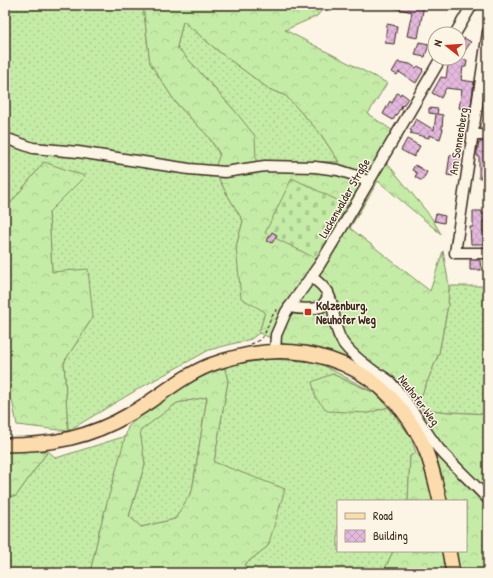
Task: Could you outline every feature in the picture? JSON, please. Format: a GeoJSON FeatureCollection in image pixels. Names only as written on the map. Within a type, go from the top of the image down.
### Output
{"type":"FeatureCollection","features":[{"type":"Feature","properties":{"kind":"main road"},"geometry":{"type":"LineString","coordinates":[[5,445],[37,444],[67,440],[104,427],[130,414],[182,380],[208,366],[240,356],[275,351],[292,351],[323,356],[350,367],[373,381],[389,397],[406,416],[420,438],[435,476],[440,500]]}},
{"type":"Feature","properties":{"kind":"main road"},"geometry":{"type":"LineString","coordinates":[[449,552],[453,573]]}},
{"type":"Feature","properties":{"kind":"street"},"geometry":{"type":"LineString","coordinates":[[460,26],[472,5]]}},
{"type":"Feature","properties":{"kind":"street","name":"Am Sonnenberg"},"geometry":{"type":"LineString","coordinates":[[488,32],[454,253],[488,253]]}},
{"type":"Feature","properties":{"kind":"street","name":"Luckenwalder Straße"},"geometry":{"type":"LineString","coordinates":[[275,351],[276,335],[289,307],[311,277],[339,233],[436,66]]}},
{"type":"Feature","properties":{"kind":"street"},"geometry":{"type":"LineString","coordinates":[[472,135],[488,135]]}},
{"type":"Feature","properties":{"kind":"street"},"geometry":{"type":"LineString","coordinates":[[5,138],[33,148],[78,152],[189,169],[225,172],[264,166],[315,167],[338,170],[357,176],[368,182]]}},
{"type":"Feature","properties":{"kind":"street","name":"Neuhofer Weg"},"geometry":{"type":"LineString","coordinates":[[311,277],[320,283],[328,292],[343,343],[353,354],[387,380],[416,414],[439,448],[488,499]]}},
{"type":"Feature","properties":{"kind":"street"},"geometry":{"type":"LineString","coordinates":[[289,307],[314,309],[321,307],[327,299],[328,292]]}},
{"type":"Feature","properties":{"kind":"green space"},"geometry":{"type":"Polygon","coordinates":[[[5,5],[143,5],[150,63],[176,103],[207,135],[220,155],[214,170],[243,221],[236,247],[265,312],[259,333],[251,339],[209,350],[140,388],[68,431],[64,362],[93,317],[52,273],[49,212],[44,162],[5,210],[5,140],[11,129],[5,126],[5,5]]]}},
{"type":"Feature","properties":{"kind":"green space"},"geometry":{"type":"Polygon","coordinates":[[[143,5],[326,5],[317,16],[285,30],[387,83],[368,114],[393,131],[379,153],[431,217],[441,234],[378,181],[350,228],[430,291],[443,251],[449,286],[448,305],[439,353],[420,399],[418,408],[408,404],[325,353],[285,344],[259,333],[265,312],[241,298],[236,247],[243,221],[214,170],[220,154],[207,135],[176,103],[150,63],[143,5]],[[183,21],[177,47],[235,111],[255,136],[256,162],[339,162],[320,133],[286,96],[269,89],[218,51],[183,21]]]}},
{"type":"Feature","properties":{"kind":"green space"},"geometry":{"type":"Polygon","coordinates":[[[183,21],[218,51],[269,89],[286,96],[320,133],[339,162],[255,162],[235,111],[177,47],[183,21]]]}},
{"type":"Feature","properties":{"kind":"green space"},"geometry":{"type":"Polygon","coordinates":[[[44,162],[85,176],[49,212],[52,272],[88,269],[93,317],[64,362],[68,431],[17,425],[12,400],[5,398],[5,210],[44,162]]]}},
{"type":"Feature","properties":{"kind":"green space"},"geometry":{"type":"Polygon","coordinates":[[[292,178],[347,205],[319,260],[265,233],[292,178]]]}},
{"type":"Feature","properties":{"kind":"green space"},"geometry":{"type":"Polygon","coordinates":[[[449,286],[488,286],[488,414],[422,409],[420,399],[439,353],[448,305],[449,286]]]}},
{"type":"Feature","properties":{"kind":"green space"},"geometry":{"type":"Polygon","coordinates":[[[271,359],[317,362],[377,394],[332,374],[368,413],[388,407],[411,437],[416,453],[410,456],[408,500],[337,500],[337,552],[393,552],[383,573],[249,573],[244,565],[268,546],[214,462],[228,381],[224,366],[271,359]]]}},
{"type":"Feature","properties":{"kind":"green space"},"geometry":{"type":"Polygon","coordinates":[[[224,366],[228,381],[214,462],[285,489],[268,546],[244,565],[249,573],[90,573],[100,528],[128,427],[153,404],[200,375],[224,366]],[[207,397],[177,403],[140,431],[145,464],[129,516],[141,527],[175,519],[192,491],[207,397]]]}},
{"type":"Feature","properties":{"kind":"green space"},"geometry":{"type":"Polygon","coordinates":[[[332,374],[377,394],[388,407],[368,413],[327,411],[316,398],[312,382],[332,374]]]}},
{"type":"Feature","properties":{"kind":"green space"},"geometry":{"type":"Polygon","coordinates":[[[207,397],[192,491],[175,519],[141,527],[129,516],[145,464],[139,431],[177,403],[207,397]]]}},
{"type":"Feature","properties":{"kind":"green space"},"geometry":{"type":"Polygon","coordinates":[[[422,409],[488,414],[488,573],[383,573],[393,552],[467,552],[467,500],[408,500],[410,456],[416,453],[443,479],[422,409]]]}},
{"type":"Feature","properties":{"kind":"green space"},"geometry":{"type":"Polygon","coordinates":[[[126,436],[100,528],[90,573],[5,573],[5,496],[16,496],[48,451],[56,458],[126,436]]]}},
{"type":"Feature","properties":{"kind":"green space"},"geometry":{"type":"Polygon","coordinates":[[[5,451],[48,451],[16,496],[5,496],[5,451]]]}},
{"type":"Feature","properties":{"kind":"building"},"geometry":{"type":"Polygon","coordinates":[[[392,5],[424,5],[418,38],[407,36],[412,12],[391,7],[392,5]]]}},
{"type":"Feature","properties":{"kind":"building"},"geometry":{"type":"Polygon","coordinates":[[[387,24],[397,26],[394,44],[385,43],[387,24]]]}},
{"type":"Feature","properties":{"kind":"building"},"geometry":{"type":"Polygon","coordinates":[[[467,40],[471,42],[467,48],[467,40]]]}},
{"type":"Feature","properties":{"kind":"building"},"geometry":{"type":"Polygon","coordinates":[[[419,42],[427,44],[425,57],[415,55],[419,42]]]}},
{"type":"Feature","properties":{"kind":"building"},"geometry":{"type":"Polygon","coordinates":[[[398,62],[410,64],[416,68],[418,66],[423,69],[416,83],[399,72],[397,75],[392,72],[398,62]]]}},
{"type":"Feature","properties":{"kind":"building"},"geometry":{"type":"Polygon","coordinates":[[[448,66],[466,66],[463,67],[461,80],[474,82],[470,112],[459,108],[462,90],[446,88],[441,98],[432,93],[441,77],[446,78],[448,66]]]}},
{"type":"Feature","properties":{"kind":"building"},"geometry":{"type":"Polygon","coordinates":[[[397,93],[400,95],[401,93],[408,98],[403,106],[402,105],[401,108],[403,110],[400,109],[393,120],[383,114],[390,101],[392,103],[397,93]]]}},
{"type":"Feature","properties":{"kind":"building"},"geometry":{"type":"Polygon","coordinates":[[[429,108],[438,109],[437,114],[443,115],[443,129],[440,139],[429,135],[429,138],[410,133],[416,119],[434,130],[436,114],[429,113],[429,108]]]}},
{"type":"Feature","properties":{"kind":"building"},"geometry":{"type":"Polygon","coordinates":[[[407,139],[420,146],[414,157],[401,150],[407,139]]]}},
{"type":"Feature","properties":{"kind":"building"},"geometry":{"type":"Polygon","coordinates":[[[479,142],[485,142],[485,152],[488,152],[488,177],[479,178],[479,156],[477,156],[477,152],[479,142]]]}},
{"type":"Feature","properties":{"kind":"building"},"geometry":{"type":"Polygon","coordinates":[[[450,155],[460,156],[459,168],[454,167],[453,176],[447,175],[450,155]]]}},
{"type":"Feature","properties":{"kind":"building"},"geometry":{"type":"Polygon","coordinates":[[[415,165],[427,172],[422,181],[415,177],[417,173],[412,170],[415,165]]]}},
{"type":"Feature","properties":{"kind":"building"},"geometry":{"type":"Polygon","coordinates":[[[473,211],[482,211],[482,214],[488,214],[488,221],[483,221],[485,244],[471,244],[470,227],[473,227],[473,211]]]}},
{"type":"Feature","properties":{"kind":"building"},"geometry":{"type":"Polygon","coordinates":[[[436,214],[445,216],[444,223],[434,221],[436,214]]]}},
{"type":"Feature","properties":{"kind":"building"},"geometry":{"type":"Polygon","coordinates":[[[272,232],[277,235],[272,243],[267,241],[272,232]]]}},
{"type":"Feature","properties":{"kind":"building"},"geometry":{"type":"Polygon","coordinates":[[[470,260],[480,260],[481,270],[470,270],[470,260]]]}},
{"type":"Feature","properties":{"kind":"place","name":"Kolzenburg, Neuhofer Weg"},"geometry":{"type":"Point","coordinates":[308,312]}}]}
